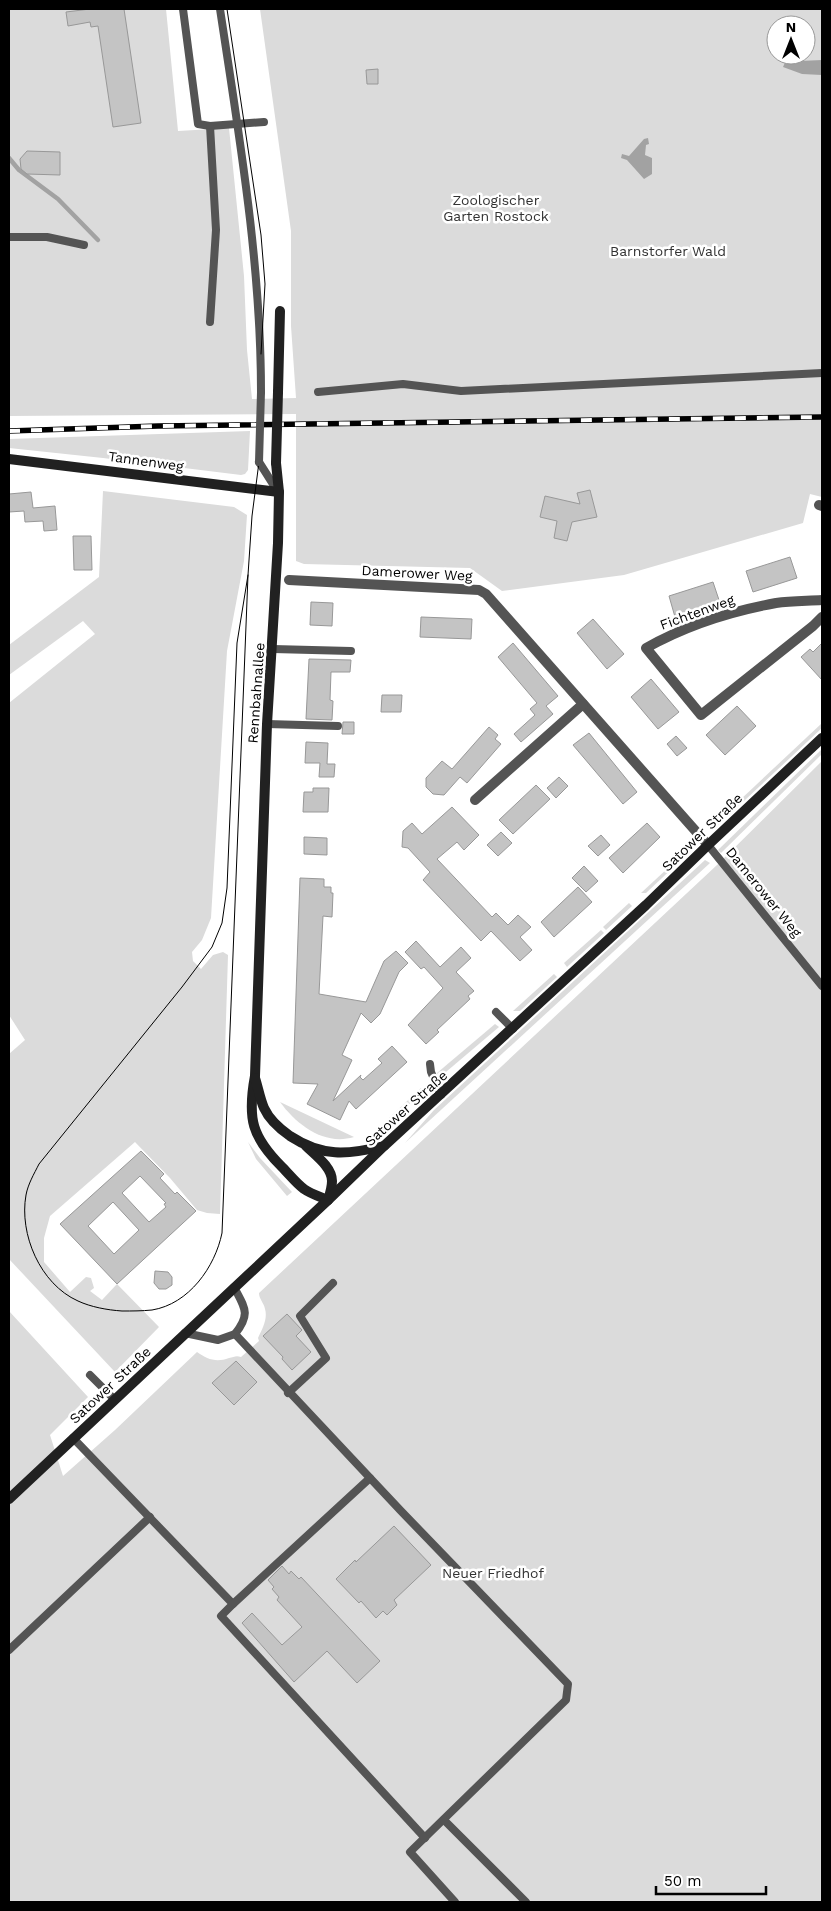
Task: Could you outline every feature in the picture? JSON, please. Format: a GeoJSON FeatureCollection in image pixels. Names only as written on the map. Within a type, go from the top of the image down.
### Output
{"type":"FeatureCollection","features":[{"type":"Feature","properties":{"kind":"main road","name":"Rennbahnallee"},"geometry":{"type":"LineString","coordinates":[[254,1076],[264,1107],[271,1120],[306,1146],[329,1170],[332,1181],[328,1200],[304,1189],[266,1151],[257,1137],[251,1111],[254,1076],[267,724],[273,649],[278,492],[276,463],[280,311]]}},
{"type":"Feature","properties":{"kind":"main road","name":"Tannenweg"},"geometry":{"type":"LineString","coordinates":[[9,458],[278,492]]}},
{"type":"Feature","properties":{"kind":"main road","name":"Satower Straße"},"geometry":{"type":"LineString","coordinates":[[9,1499],[822,738]]}},
{"type":"Feature","properties":{"kind":"main road","name":"Rennbahnallee"},"geometry":{"type":"LineString","coordinates":[[306,1146],[325,1152],[365,1151],[384,1146]]}},
{"type":"Feature","properties":{"kind":"street","name":"Damerower Weg"},"geometry":{"type":"LineString","coordinates":[[289,580],[479,590],[486,594],[708,845]]}},
{"type":"Feature","properties":{"kind":"street","name":"Fichtenweg"},"geometry":{"type":"LineString","coordinates":[[822,600],[778,603],[750,608],[668,635],[646,648],[700,715],[806,632],[822,617]]}},
{"type":"Feature","properties":{"kind":"street"},"geometry":{"type":"LineString","coordinates":[[475,800],[583,704]]}},
{"type":"Feature","properties":{"kind":"lane"},"geometry":{"type":"LineString","coordinates":[[182,9],[198,124],[210,126],[264,122]]}},
{"type":"Feature","properties":{"kind":"lane"},"geometry":{"type":"LineString","coordinates":[[220,9],[238,124],[256,275],[261,354],[259,462],[278,492]]}},
{"type":"Feature","properties":{"kind":"lane"},"geometry":{"type":"LineString","coordinates":[[210,126],[216,230],[210,322]]}},
{"type":"Feature","properties":{"kind":"lane"},"geometry":{"type":"LineString","coordinates":[[9,237],[47,237],[84,245]]}},
{"type":"Feature","properties":{"kind":"lane"},"geometry":{"type":"LineString","coordinates":[[318,392],[403,384],[462,390],[822,373]]}},
{"type":"Feature","properties":{"kind":"lane"},"geometry":{"type":"LineString","coordinates":[[273,649],[351,651]]}},
{"type":"Feature","properties":{"kind":"lane"},"geometry":{"type":"LineString","coordinates":[[267,724],[338,726]]}},
{"type":"Feature","properties":{"kind":"lane","name":"Damerower Weg"},"geometry":{"type":"LineString","coordinates":[[708,845],[822,986]]}},
{"type":"Feature","properties":{"kind":"lane"},"geometry":{"type":"LineString","coordinates":[[496,1012],[513,1029]]}},
{"type":"Feature","properties":{"kind":"lane"},"geometry":{"type":"LineString","coordinates":[[430,1064],[431,1072],[441,1095]]}},
{"type":"Feature","properties":{"kind":"lane"},"geometry":{"type":"LineString","coordinates":[[288,1393],[326,1358],[300,1316],[333,1283]]}},
{"type":"Feature","properties":{"kind":"lane"},"geometry":{"type":"LineString","coordinates":[[185,1333],[218,1340],[235,1334],[246,1317],[244,1306],[234,1287]]}},
{"type":"Feature","properties":{"kind":"lane"},"geometry":{"type":"LineString","coordinates":[[235,1334],[288,1393],[568,1684],[566,1700],[410,1852],[455,1902]]}},
{"type":"Feature","properties":{"kind":"lane"},"geometry":{"type":"LineString","coordinates":[[90,1375],[115,1400]]}},
{"type":"Feature","properties":{"kind":"lane"},"geometry":{"type":"LineString","coordinates":[[74,1438],[233,1604]]}},
{"type":"Feature","properties":{"kind":"lane"},"geometry":{"type":"LineString","coordinates":[[370,1478],[221,1616],[425,1838]]}},
{"type":"Feature","properties":{"kind":"lane"},"geometry":{"type":"LineString","coordinates":[[9,1650],[150,1517]]}},
{"type":"Feature","properties":{"kind":"lane"},"geometry":{"type":"LineString","coordinates":[[444,1820],[526,1902]]}},
{"type":"Feature","properties":{"kind":"green space","name":"Zoologischer Garten Rostock"},"geometry":{"type":"Polygon","coordinates":[[[9,9],[166,9],[178,131],[229,128],[244,276],[247,350],[252,399],[296,398],[291,326],[291,231],[260,9],[822,9],[822,497],[810,494],[803,523],[624,575],[502,591],[470,568],[304,564],[296,561],[296,414],[9,416],[9,9]]]}},
{"type":"Feature","properties":{"kind":"green space"},"geometry":{"type":"Polygon","coordinates":[[[250,431],[248,470],[245,474],[241,475],[9,448],[9,439],[250,431]]]}},
{"type":"Feature","properties":{"kind":"green space"},"geometry":{"type":"Polygon","coordinates":[[[103,491],[234,507],[247,515],[244,561],[227,651],[211,918],[202,940],[192,952],[193,961],[201,969],[213,955],[223,952],[228,955],[220,1214],[197,1210],[170,1178],[135,1142],[50,1216],[44,1238],[44,1262],[70,1292],[86,1277],[91,1278],[94,1288],[90,1291],[102,1300],[117,1284],[159,1327],[115,1372],[9,1259],[9,1054],[25,1040],[9,1015],[9,703],[95,634],[83,621],[9,675],[9,645],[99,577],[103,491]]]}},
{"type":"Feature","properties":{"kind":"green space"},"geometry":{"type":"Polygon","coordinates":[[[822,723],[822,728],[714,829],[708,830],[822,723]]]}},
{"type":"Feature","properties":{"kind":"green space"},"geometry":{"type":"Polygon","coordinates":[[[822,749],[822,754],[721,853],[718,850],[822,749]]]}},
{"type":"Feature","properties":{"kind":"green space","name":"Neuer Friedhof"},"geometry":{"type":"Polygon","coordinates":[[[822,761],[822,1902],[9,1902],[9,1311],[88,1397],[50,1435],[63,1476],[115,1430],[197,1352],[216,1360],[236,1356],[241,1357],[259,1341],[258,1338],[266,1313],[259,1293],[717,865],[822,761]]]}},
{"type":"Feature","properties":{"kind":"green space"},"geometry":{"type":"Polygon","coordinates":[[[695,843],[695,847],[646,893],[641,893],[695,843]]]}},
{"type":"Feature","properties":{"kind":"green space"},"geometry":{"type":"Polygon","coordinates":[[[705,860],[710,863],[405,1143],[434,1110],[705,860]]]}},
{"type":"Feature","properties":{"kind":"green space"},"geometry":{"type":"Polygon","coordinates":[[[629,903],[632,906],[606,930],[603,927],[629,903]]]}},
{"type":"Feature","properties":{"kind":"green space"},"geometry":{"type":"Polygon","coordinates":[[[601,930],[604,933],[567,967],[564,963],[601,930]]]}},
{"type":"Feature","properties":{"kind":"green space"},"geometry":{"type":"Polygon","coordinates":[[[554,974],[557,977],[520,1011],[513,1011],[554,974]]]}},
{"type":"Feature","properties":{"kind":"green space"},"geometry":{"type":"Polygon","coordinates":[[[495,1024],[499,1027],[440,1077],[437,1073],[495,1024]]]}},
{"type":"Feature","properties":{"kind":"green space"},"geometry":{"type":"Polygon","coordinates":[[[421,1088],[424,1091],[382,1128],[388,1119],[421,1088]]]}},
{"type":"Feature","properties":{"kind":"green space"},"geometry":{"type":"Polygon","coordinates":[[[280,1102],[354,1137],[332,1139],[312,1132],[303,1126],[280,1102]]]}},
{"type":"Feature","properties":{"kind":"green space"},"geometry":{"type":"Polygon","coordinates":[[[248,1142],[260,1158],[292,1192],[287,1196],[256,1159],[248,1142]]]}},
{"type":"Feature","properties":{"kind":"shaded area"},"geometry":{"type":"Polygon","coordinates":[[[816,60],[822,60],[822,75],[802,74],[783,67],[784,65],[816,65],[816,60]]]}},
{"type":"Feature","properties":{"kind":"shaded area"},"geometry":{"type":"Polygon","coordinates":[[[648,138],[649,144],[646,145],[645,155],[652,158],[652,174],[644,179],[627,160],[621,158],[622,154],[629,156],[644,139],[648,138]]]}},
{"type":"Feature","properties":{"kind":"building"},"geometry":{"type":"Polygon","coordinates":[[[90,9],[124,9],[141,123],[113,127],[98,26],[91,27],[90,22],[68,26],[66,12],[90,9]]]}},
{"type":"Feature","properties":{"kind":"building"},"geometry":{"type":"Polygon","coordinates":[[[378,69],[378,84],[367,84],[366,70],[378,69]]]}},
{"type":"Feature","properties":{"kind":"building"},"geometry":{"type":"Polygon","coordinates":[[[27,151],[60,152],[60,175],[27,174],[21,169],[20,159],[27,151]]]}},
{"type":"Feature","properties":{"kind":"building"},"geometry":{"type":"Polygon","coordinates":[[[590,490],[597,517],[572,522],[567,541],[554,538],[557,521],[540,517],[545,496],[580,504],[577,493],[590,490]]]}},
{"type":"Feature","properties":{"kind":"building"},"geometry":{"type":"Polygon","coordinates":[[[31,492],[33,508],[55,506],[57,530],[44,531],[43,521],[25,522],[24,511],[9,512],[9,494],[31,492]]]}},
{"type":"Feature","properties":{"kind":"building"},"geometry":{"type":"Polygon","coordinates":[[[73,536],[91,536],[92,570],[74,570],[73,536]]]}},
{"type":"Feature","properties":{"kind":"building"},"geometry":{"type":"Polygon","coordinates":[[[790,557],[797,578],[753,592],[746,571],[790,557]]]}},
{"type":"Feature","properties":{"kind":"building"},"geometry":{"type":"Polygon","coordinates":[[[713,582],[720,603],[675,617],[669,596],[713,582]]]}},
{"type":"Feature","properties":{"kind":"building"},"geometry":{"type":"Polygon","coordinates":[[[311,602],[333,603],[332,626],[310,625],[311,602]]]}},
{"type":"Feature","properties":{"kind":"building"},"geometry":{"type":"Polygon","coordinates":[[[421,617],[472,619],[471,639],[420,637],[421,617]]]}},
{"type":"Feature","properties":{"kind":"building"},"geometry":{"type":"Polygon","coordinates":[[[593,619],[624,654],[607,669],[577,633],[593,619]]]}},
{"type":"Feature","properties":{"kind":"building"},"geometry":{"type":"Polygon","coordinates":[[[513,643],[558,696],[546,706],[553,714],[521,742],[514,734],[535,715],[530,709],[537,703],[498,657],[513,643]]]}},
{"type":"Feature","properties":{"kind":"building"},"geometry":{"type":"Polygon","coordinates":[[[822,643],[822,680],[801,657],[810,649],[813,652],[822,643]]]}},
{"type":"Feature","properties":{"kind":"building"},"geometry":{"type":"Polygon","coordinates":[[[309,659],[351,660],[350,672],[331,672],[330,700],[333,701],[332,720],[306,719],[309,659]]]}},
{"type":"Feature","properties":{"kind":"building"},"geometry":{"type":"Polygon","coordinates":[[[651,679],[679,712],[658,729],[631,697],[651,679]]]}},
{"type":"Feature","properties":{"kind":"building"},"geometry":{"type":"Polygon","coordinates":[[[382,695],[402,695],[401,712],[381,712],[382,695]]]}},
{"type":"Feature","properties":{"kind":"building"},"geometry":{"type":"Polygon","coordinates":[[[737,706],[756,726],[725,755],[706,735],[737,706]]]}},
{"type":"Feature","properties":{"kind":"building"},"geometry":{"type":"Polygon","coordinates":[[[343,722],[354,722],[354,734],[342,734],[343,722]]]}},
{"type":"Feature","properties":{"kind":"building"},"geometry":{"type":"Polygon","coordinates":[[[489,727],[498,735],[495,739],[501,744],[467,783],[460,777],[444,795],[433,794],[426,787],[426,778],[442,761],[452,769],[489,727]]]}},
{"type":"Feature","properties":{"kind":"building"},"geometry":{"type":"Polygon","coordinates":[[[589,733],[637,792],[623,804],[573,745],[589,733]]]}},
{"type":"Feature","properties":{"kind":"building"},"geometry":{"type":"Polygon","coordinates":[[[676,736],[687,748],[677,756],[667,744],[676,736]]]}},
{"type":"Feature","properties":{"kind":"building"},"geometry":{"type":"Polygon","coordinates":[[[306,742],[328,743],[327,764],[335,764],[334,777],[319,777],[320,763],[305,763],[306,742]]]}},
{"type":"Feature","properties":{"kind":"building"},"geometry":{"type":"Polygon","coordinates":[[[559,777],[568,786],[556,798],[547,788],[559,777]]]}},
{"type":"Feature","properties":{"kind":"building"},"geometry":{"type":"Polygon","coordinates":[[[536,785],[550,799],[513,834],[499,820],[536,785]]]}},
{"type":"Feature","properties":{"kind":"building"},"geometry":{"type":"Polygon","coordinates":[[[313,788],[329,788],[328,812],[303,812],[304,792],[313,792],[313,788]]]}},
{"type":"Feature","properties":{"kind":"building"},"geometry":{"type":"Polygon","coordinates":[[[452,807],[479,835],[464,850],[457,842],[437,859],[492,917],[496,913],[508,925],[518,915],[531,927],[520,937],[532,950],[520,961],[491,931],[481,941],[423,880],[430,872],[408,848],[402,847],[403,831],[412,823],[422,834],[452,807]]]}},
{"type":"Feature","properties":{"kind":"building"},"geometry":{"type":"Polygon","coordinates":[[[647,823],[660,837],[623,873],[609,858],[647,823]]]}},
{"type":"Feature","properties":{"kind":"building"},"geometry":{"type":"Polygon","coordinates":[[[501,832],[512,843],[498,856],[487,845],[501,832]]]}},
{"type":"Feature","properties":{"kind":"building"},"geometry":{"type":"Polygon","coordinates":[[[601,835],[610,845],[598,856],[588,846],[601,835]]]}},
{"type":"Feature","properties":{"kind":"building"},"geometry":{"type":"Polygon","coordinates":[[[304,837],[327,838],[327,855],[304,854],[304,837]]]}},
{"type":"Feature","properties":{"kind":"building"},"geometry":{"type":"Polygon","coordinates":[[[584,866],[598,881],[586,892],[572,878],[584,866]]]}},
{"type":"Feature","properties":{"kind":"building"},"geometry":{"type":"Polygon","coordinates":[[[300,878],[324,879],[324,887],[331,887],[331,893],[333,893],[332,917],[323,916],[319,994],[366,1002],[384,961],[396,951],[408,963],[399,972],[380,1014],[371,1023],[361,1013],[342,1055],[352,1060],[333,1101],[361,1075],[360,1077],[363,1080],[382,1063],[378,1059],[392,1046],[407,1062],[356,1109],[349,1101],[340,1120],[307,1104],[318,1084],[293,1083],[300,878]]]}},
{"type":"Feature","properties":{"kind":"building"},"geometry":{"type":"Polygon","coordinates":[[[578,887],[592,902],[554,937],[541,922],[578,887]]]}},
{"type":"Feature","properties":{"kind":"building"},"geometry":{"type":"Polygon","coordinates":[[[416,941],[440,967],[461,947],[471,958],[456,972],[474,991],[468,996],[470,999],[437,1030],[439,1032],[426,1044],[408,1025],[443,988],[424,967],[421,969],[405,952],[416,941]]]}},
{"type":"Feature","properties":{"kind":"building"},"geometry":{"type":"Polygon","coordinates":[[[141,1151],[164,1174],[160,1178],[175,1194],[177,1192],[196,1211],[117,1284],[60,1224],[141,1151]],[[140,1176],[122,1193],[149,1222],[166,1207],[164,1204],[166,1203],[140,1176]],[[113,1202],[88,1226],[114,1254],[139,1230],[113,1202]]]}},
{"type":"Feature","properties":{"kind":"building"},"geometry":{"type":"Polygon","coordinates":[[[155,1271],[168,1272],[172,1277],[172,1285],[166,1289],[159,1289],[154,1283],[155,1271]]]}},
{"type":"Feature","properties":{"kind":"building"},"geometry":{"type":"Polygon","coordinates":[[[287,1314],[302,1330],[296,1336],[311,1352],[292,1370],[282,1359],[283,1357],[263,1336],[287,1314]]]}},
{"type":"Feature","properties":{"kind":"building"},"geometry":{"type":"Polygon","coordinates":[[[236,1361],[257,1382],[234,1405],[212,1383],[236,1361]]]}},
{"type":"Feature","properties":{"kind":"building"},"geometry":{"type":"Polygon","coordinates":[[[394,1526],[431,1565],[394,1600],[397,1605],[387,1615],[383,1611],[376,1618],[361,1601],[359,1603],[336,1579],[394,1526]]]}},
{"type":"Feature","properties":{"kind":"building"},"geometry":{"type":"Polygon","coordinates":[[[282,1566],[289,1574],[291,1571],[299,1579],[301,1577],[380,1661],[357,1683],[327,1651],[294,1682],[242,1623],[252,1613],[282,1645],[302,1627],[277,1600],[279,1597],[272,1589],[274,1587],[268,1580],[282,1566]]]}},
{"type":"Feature","properties":{"kind":"waterway"},"geometry":{"type":"LineString","coordinates":[[9,158],[19,170],[58,199],[98,240]]}},
{"type":"Feature","properties":{"kind":"tram line"},"geometry":{"type":"LineString","coordinates":[[227,9],[261,235],[265,284],[261,354]]}},
{"type":"Feature","properties":{"kind":"tram line"},"geometry":{"type":"LineString","coordinates":[[248,575],[237,643],[227,888],[222,923],[212,947],[182,987],[39,1164],[26,1195],[26,1226],[29,1241],[43,1270],[53,1283],[65,1293],[78,1301],[99,1308],[122,1311],[152,1310],[178,1300],[189,1292],[207,1271],[222,1233],[248,575],[252,516],[259,462]]}},
{"type":"Feature","properties":{"kind":"railway"},"geometry":{"type":"LineString","coordinates":[[9,431],[158,426],[822,417]]}},
{"type":"Feature","properties":{"kind":"park label","name":"Barnstorfer Wald"},"geometry":{"type":"Point","coordinates":[668,251]}}]}
